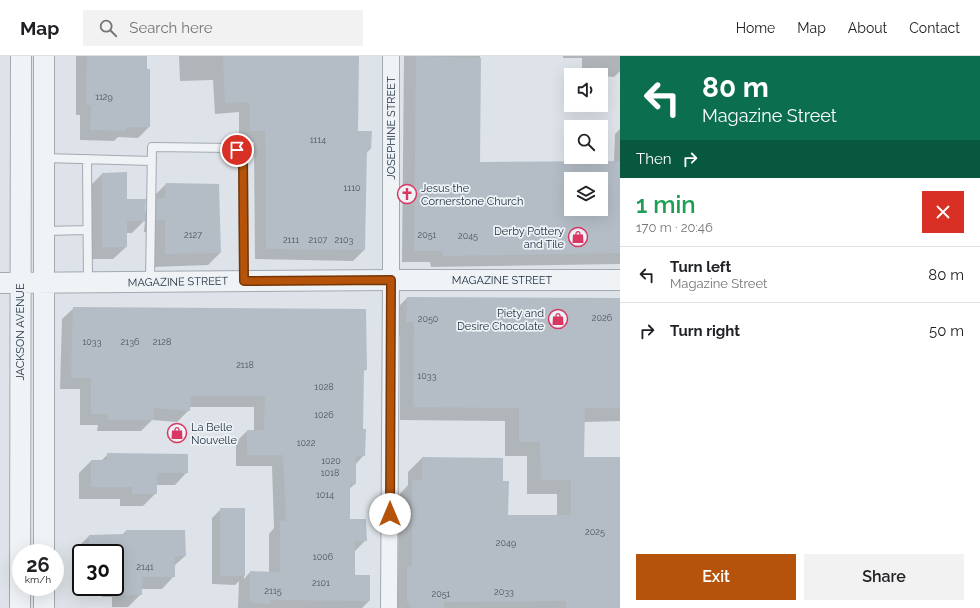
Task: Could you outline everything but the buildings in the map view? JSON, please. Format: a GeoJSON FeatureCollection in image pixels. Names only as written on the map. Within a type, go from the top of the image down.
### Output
{"type":"FeatureCollection","features":[{"type":"Feature","properties":{"kind":"street","name":"JACKSON AVENUE"},"geometry":{"type":"LineString","coordinates":[[20,608],[21,56]]}},
{"type":"Feature","properties":{"kind":"street"},"geometry":{"type":"LineString","coordinates":[[44,56],[44,544]]}},
{"type":"Feature","properties":{"kind":"street","name":"JOSEPHINE STREET"},"geometry":{"type":"LineString","coordinates":[[389,608],[391,56]]}},
{"type":"Feature","properties":{"kind":"street","name":"MAGAZINE STREET"},"geometry":{"type":"LineString","coordinates":[[0,284],[391,280],[620,280]]}},
{"type":"Feature","properties":{"kind":"street"},"geometry":{"type":"LineString","coordinates":[[44,596],[44,608]]}},
{"type":"Feature","properties":{"kind":"lane"},"geometry":{"type":"LineString","coordinates":[[150,283],[152,147],[232,148],[242,156],[244,281]]}},
{"type":"Feature","properties":{"kind":"lane"},"geometry":{"type":"LineString","coordinates":[[44,158],[152,161]]}},
{"type":"Feature","properties":{"kind":"lane"},"geometry":{"type":"LineString","coordinates":[[87,159],[88,283]]}},
{"type":"Feature","properties":{"kind":"lane"},"geometry":{"type":"LineString","coordinates":[[44,231],[87,230]]}},
{"type":"Feature","properties":{"kind":"place","name":"Jesus the Cornerstone Church"},"geometry":{"type":"Point","coordinates":[407,194]}},
{"type":"Feature","properties":{"kind":"place","name":"Derby Pottery and Tile"},"geometry":{"type":"Point","coordinates":[578,237]}},
{"type":"Feature","properties":{"kind":"place","name":"Piety and Desire Chocolate"},"geometry":{"type":"Point","coordinates":[558,319]}},
{"type":"Feature","properties":{"kind":"place","name":"La Belle Nouvelle"},"geometry":{"type":"Point","coordinates":[177,433]}},
{"type":"Feature","properties":{"kind":"route"},"geometry":{"type":"LineString","coordinates":[[237,150],[242,156],[243,161],[244,281],[391,280],[390,514]]}}]}
